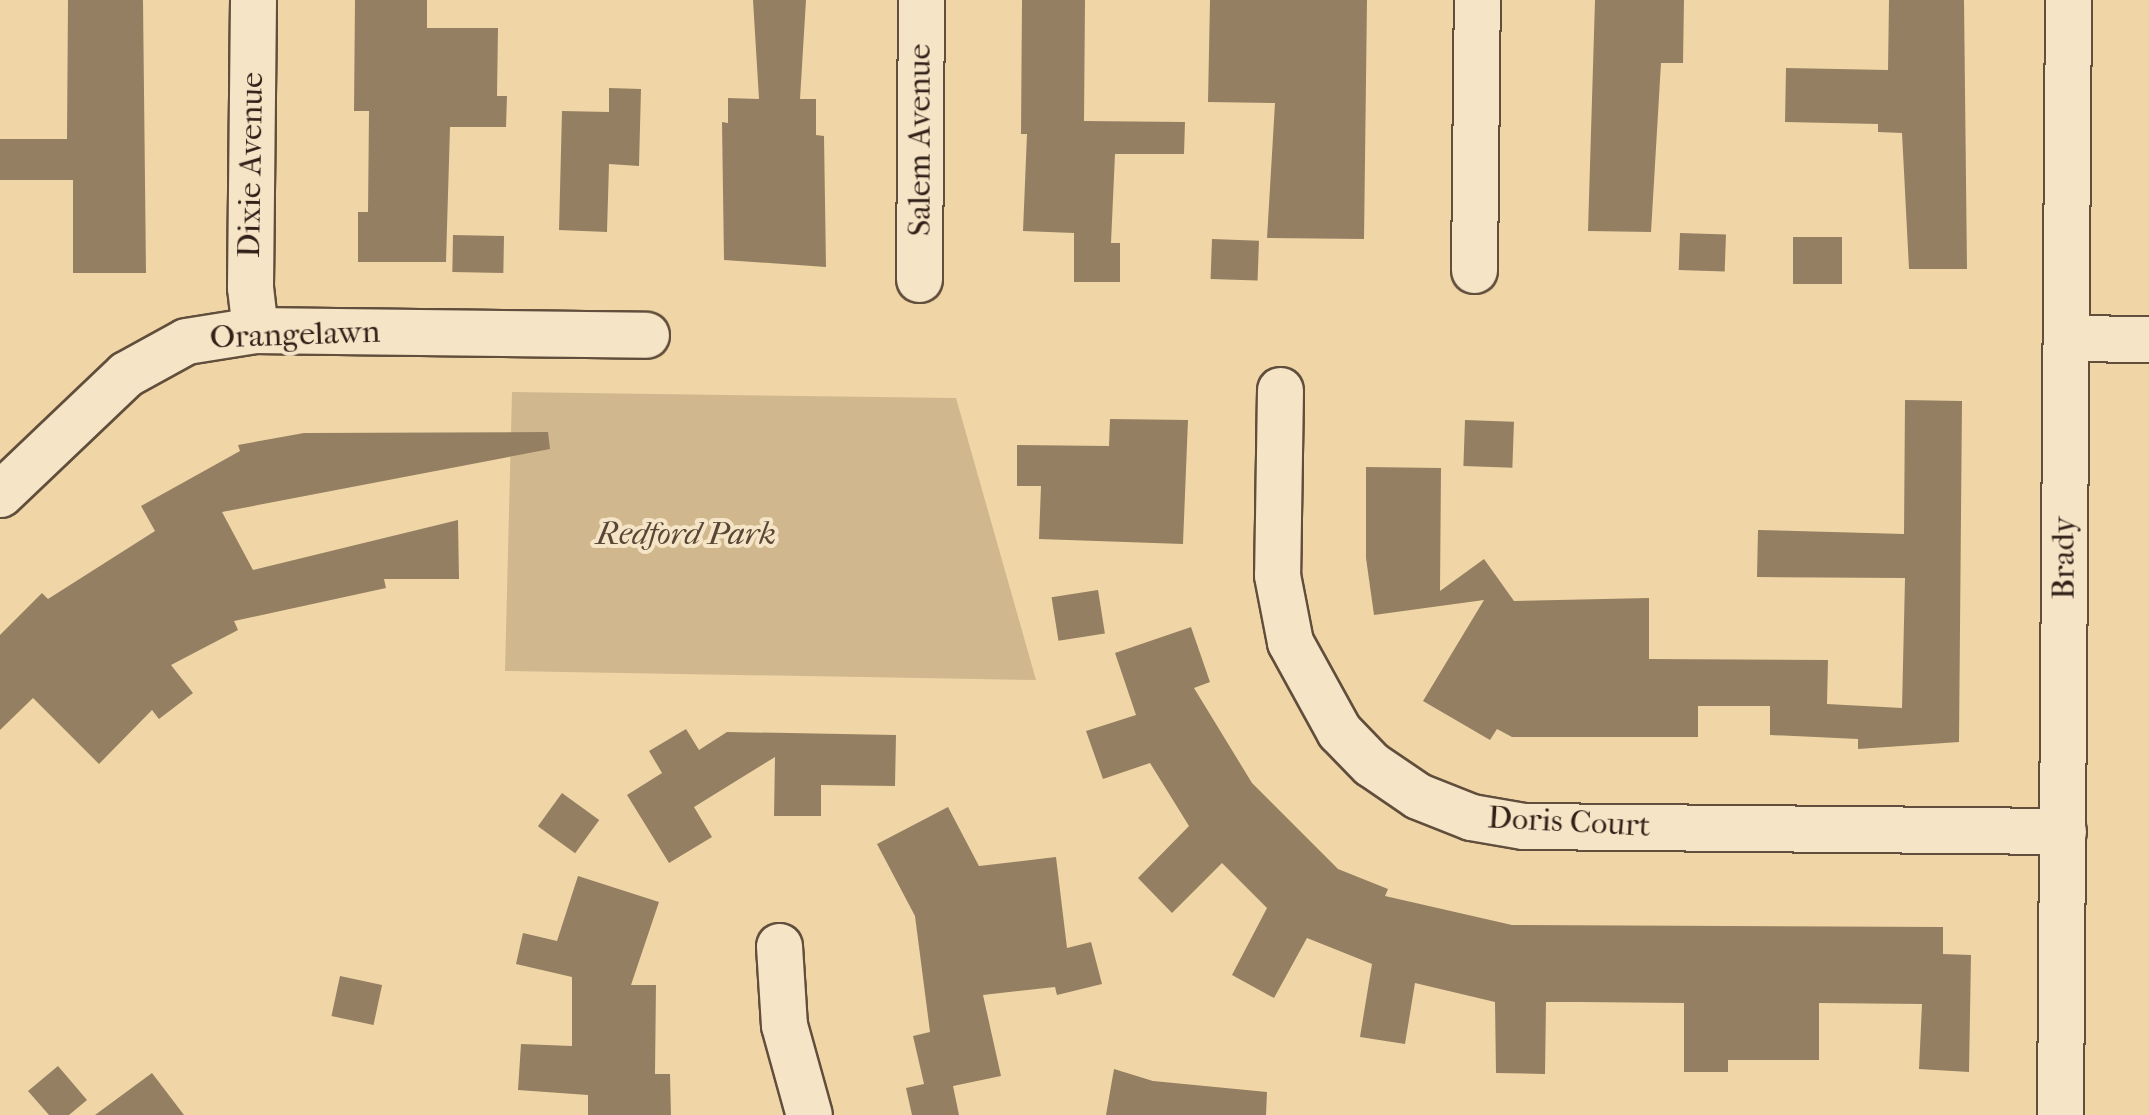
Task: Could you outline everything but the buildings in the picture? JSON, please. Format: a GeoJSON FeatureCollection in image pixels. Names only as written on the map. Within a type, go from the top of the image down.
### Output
{"type":"FeatureCollection","features":[{"type":"Feature","properties":{"kind":"street","name":"Dixie Avenue"},"geometry":{"type":"LineString","coordinates":[[253,0],[250,287],[256,330]]}},
{"type":"Feature","properties":{"kind":"street","name":"Salem Avenue"},"geometry":{"type":"LineString","coordinates":[[919,279],[921,0]]}},
{"type":"Feature","properties":{"kind":"street"},"geometry":{"type":"LineString","coordinates":[[1474,270],[1476,0]]}},
{"type":"Feature","properties":{"kind":"street","name":"Brady"},"geometry":{"type":"LineString","coordinates":[[2060,1115],[2068,0]]}},
{"type":"Feature","properties":{"kind":"street","name":"Orangelawn"},"geometry":{"type":"LineString","coordinates":[[0,494],[150,358],[186,341],[256,330],[646,334]]}},
{"type":"Feature","properties":{"kind":"street"},"geometry":{"type":"LineString","coordinates":[[2066,338],[2149,339]]}},
{"type":"Feature","properties":{"kind":"street","name":"Doris Court"},"geometry":{"type":"LineString","coordinates":[[1280,390],[1278,575],[1290,642],[1339,731],[1371,764],[1418,796],[1471,817],[1523,826],[2062,831]]}},
{"type":"Feature","properties":{"kind":"street"},"geometry":{"type":"LineString","coordinates":[[779,946],[784,1025],[808,1115]]}},
{"type":"Feature","properties":{"kind":"green space","name":"Redford Park"},"geometry":{"type":"Polygon","coordinates":[[[512,392],[956,398],[1036,680],[505,671],[512,392]]]}}]}
